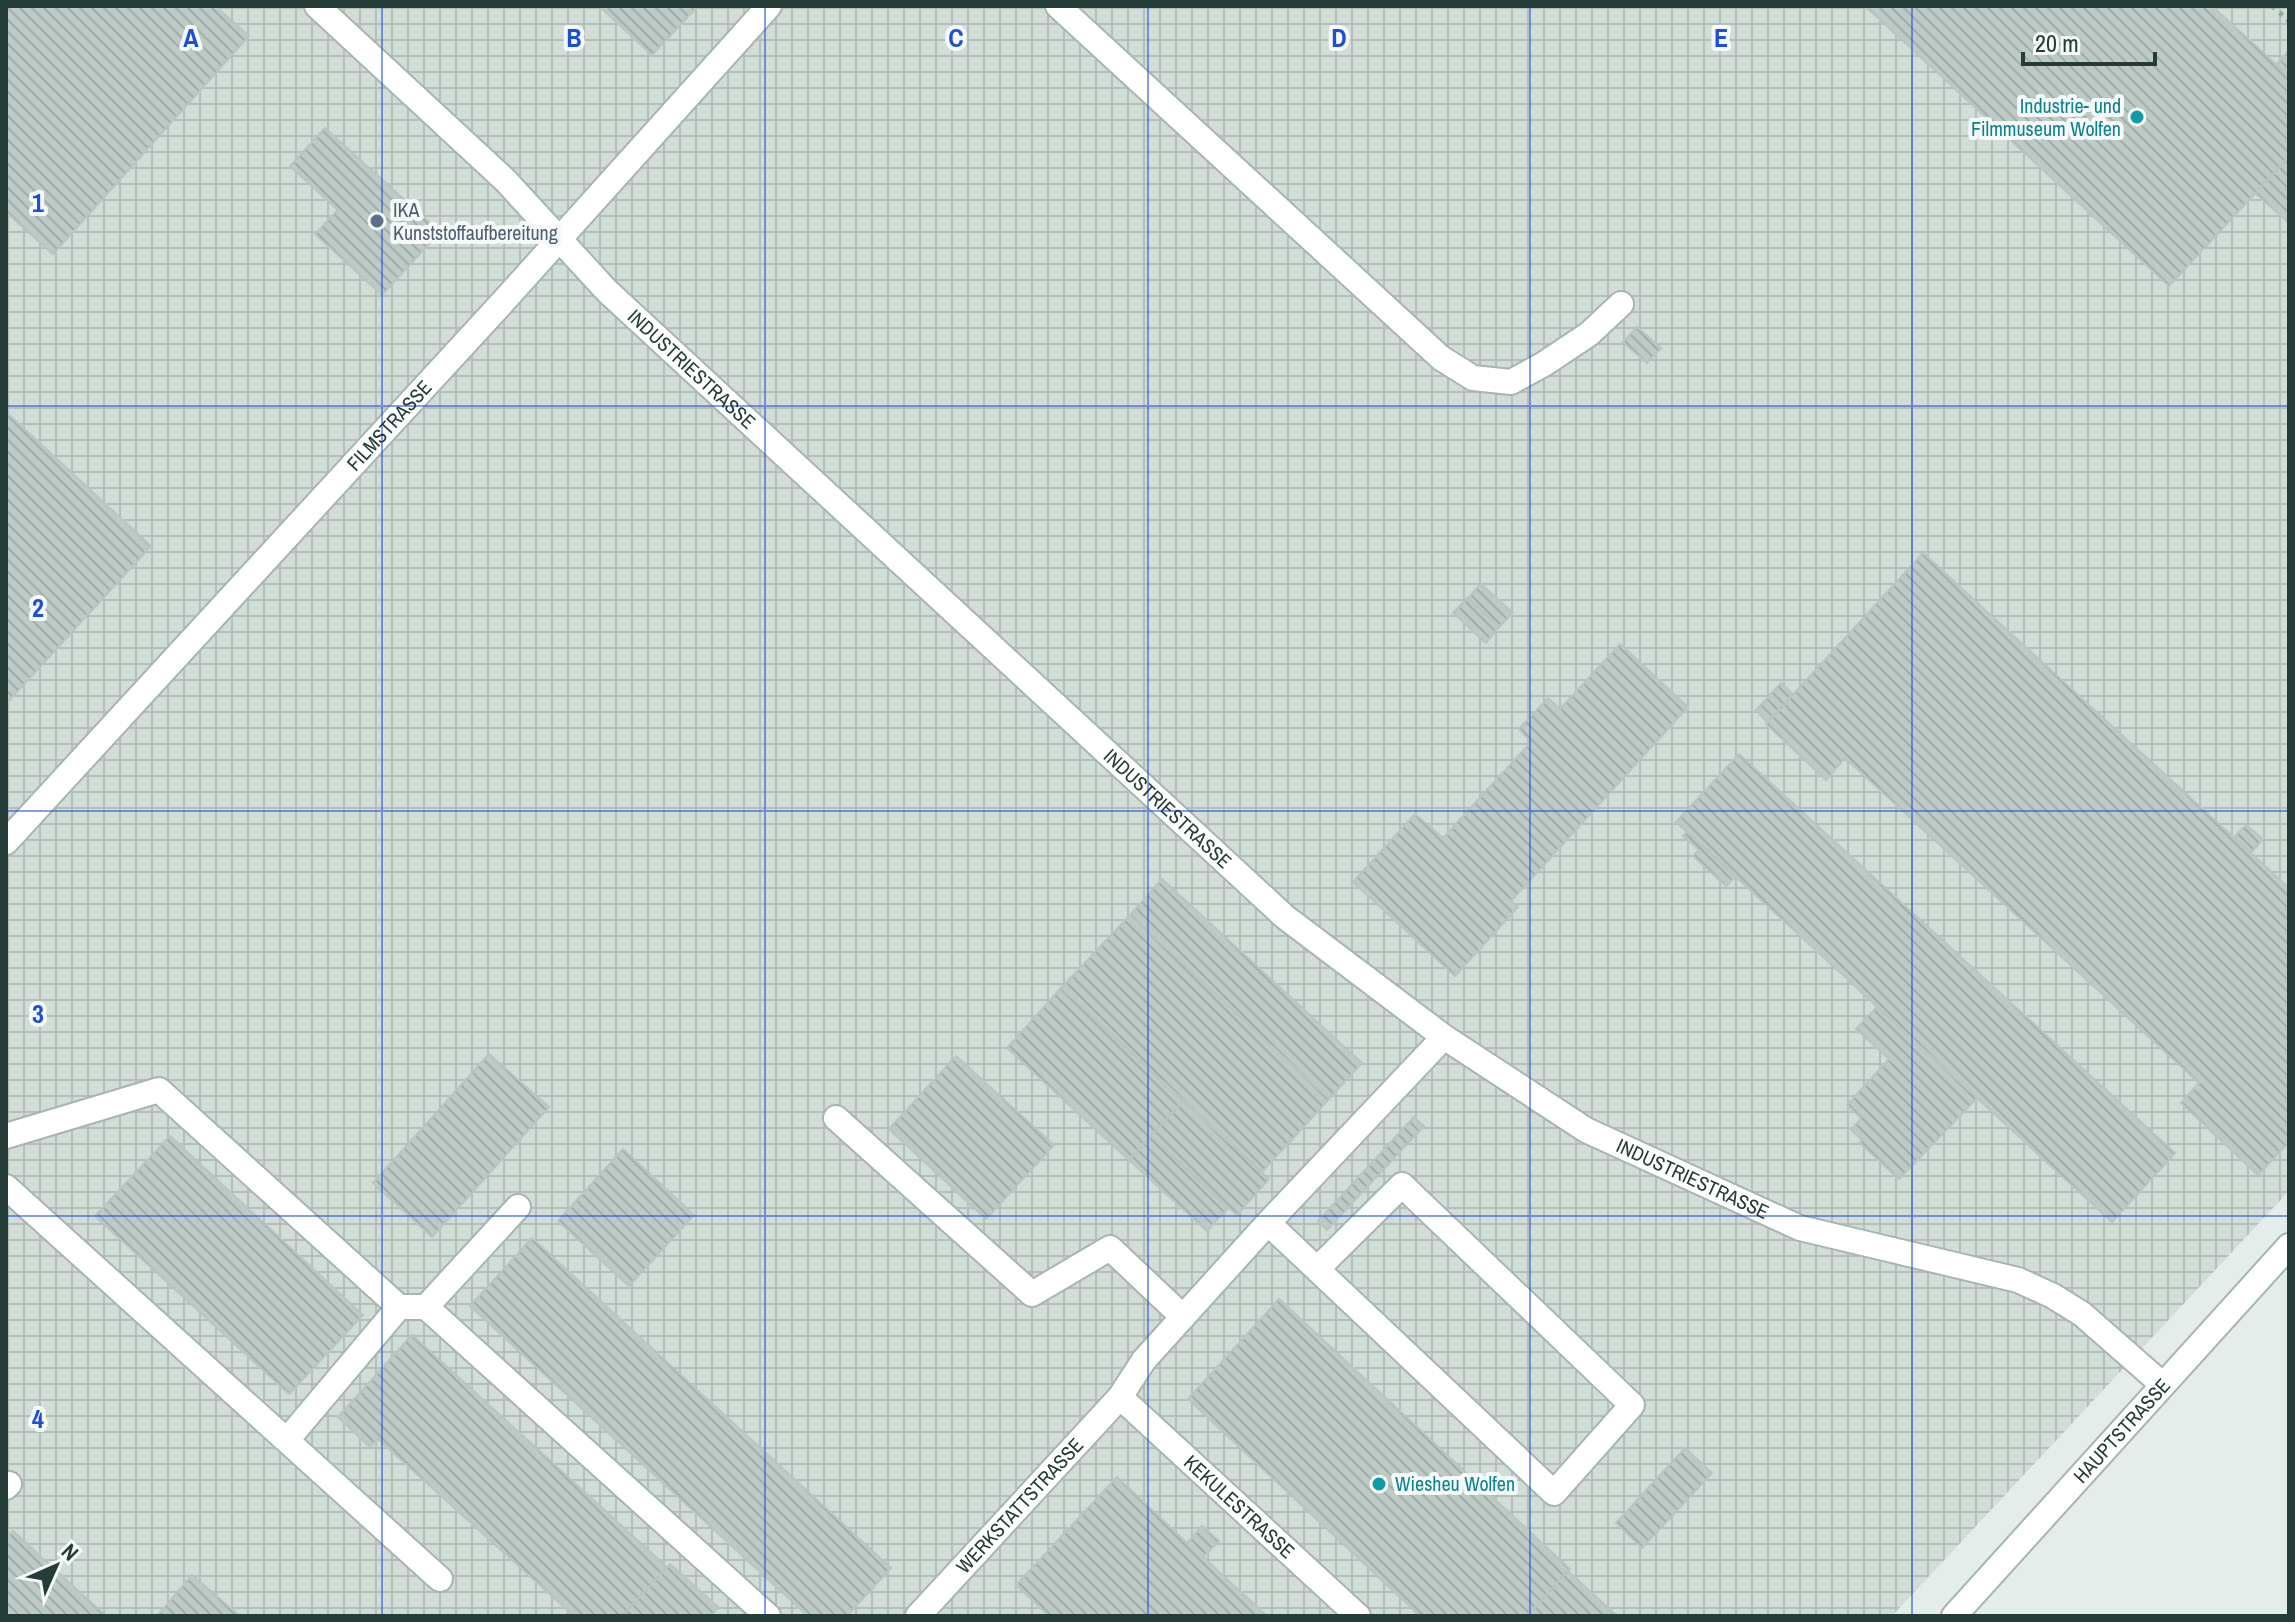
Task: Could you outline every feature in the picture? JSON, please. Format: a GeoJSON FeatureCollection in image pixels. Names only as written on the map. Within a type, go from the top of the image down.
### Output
{"type":"FeatureCollection","features":[{"type":"Feature","properties":{"kind":"street","name":"INDUSTRIESTRASSE"},"geometry":{"type":"LineString","coordinates":[[317,6],[506,181],[607,291],[1285,917],[1444,1037],[1586,1130],[1800,1228],[2018,1280],[2053,1296],[2082,1314],[2163,1385]]}},
{"type":"Feature","properties":{"kind":"street","name":"FILMSTRASSE"},"geometry":{"type":"LineString","coordinates":[[6,842],[559,240],[769,6]]}},
{"type":"Feature","properties":{"kind":"street"},"geometry":{"type":"LineString","coordinates":[[1058,6],[1441,358],[1473,378],[1511,382],[1589,334],[1621,304]]}},
{"type":"Feature","properties":{"kind":"street","name":"WERKSTATTSTRASSE"},"geometry":{"type":"LineString","coordinates":[[918,1616],[1120,1397],[1144,1360],[1268,1223],[1444,1037]]}},
{"type":"Feature","properties":{"kind":"street"},"geometry":{"type":"LineString","coordinates":[[6,1136],[159,1090],[399,1307],[426,1307],[768,1616]]}},
{"type":"Feature","properties":{"kind":"street"},"geometry":{"type":"LineString","coordinates":[[836,1118],[1032,1294],[1110,1248],[1183,1317]]}},
{"type":"Feature","properties":{"kind":"street"},"geometry":{"type":"LineString","coordinates":[[1268,1223],[1554,1493],[1632,1405],[1402,1185],[1317,1269]]}},
{"type":"Feature","properties":{"kind":"street"},"geometry":{"type":"LineString","coordinates":[[6,1187],[440,1579]]}},
{"type":"Feature","properties":{"kind":"street"},"geometry":{"type":"LineString","coordinates":[[426,1307],[518,1207]]}},
{"type":"Feature","properties":{"kind":"street","name":"HAUPTSTRASSE"},"geometry":{"type":"LineString","coordinates":[[1954,1616],[2289,1246]]}},
{"type":"Feature","properties":{"kind":"street"},"geometry":{"type":"LineString","coordinates":[[287,1440],[399,1307]]}},
{"type":"Feature","properties":{"kind":"street","name":"KEKULESTRASSE"},"geometry":{"type":"LineString","coordinates":[[1120,1397],[1358,1616]]}},
{"type":"Feature","properties":{"kind":"path"},"geometry":{"type":"LineString","coordinates":[[2272,6],[2289,21]]}},
{"type":"Feature","properties":{"kind":"shaded area"},"geometry":{"type":"Polygon","coordinates":[[[6,6],[2289,6],[2289,1191],[1892,1616],[6,1616],[6,6]]]}},
{"type":"Feature","properties":{"kind":"building"},"geometry":{"type":"Polygon","coordinates":[[[6,6],[215,6],[249,36],[53,254],[6,212],[6,6]]]}},
{"type":"Feature","properties":{"kind":"building"},"geometry":{"type":"Polygon","coordinates":[[[599,6],[698,6],[652,55],[599,6]]]}},
{"type":"Feature","properties":{"kind":"building","name":"Industrie- und Filmmuseum Wolfen"},"geometry":{"type":"Polygon","coordinates":[[[1865,6],[2212,6],[2289,76],[2289,157],[2169,286],[1865,6]]]}},
{"type":"Feature","properties":{"kind":"building"},"geometry":{"type":"Polygon","coordinates":[[[2289,50],[2289,76],[2276,65],[2289,50]]]}},
{"type":"Feature","properties":{"kind":"building","name":"IKA Kunststoffaufbereitung"},"geometry":{"type":"Polygon","coordinates":[[[325,128],[440,232],[382,295],[315,234],[338,210],[290,166],[325,128]]]}},
{"type":"Feature","properties":{"kind":"building"},"geometry":{"type":"Polygon","coordinates":[[[2289,157],[2289,223],[2255,193],[2289,157]]]}},
{"type":"Feature","properties":{"kind":"building"},"geometry":{"type":"Polygon","coordinates":[[[1637,327],[1661,348],[1647,363],[1623,342],[1637,327]]]}},
{"type":"Feature","properties":{"kind":"building"},"geometry":{"type":"Polygon","coordinates":[[[6,412],[151,546],[6,704],[6,412]]]}},
{"type":"Feature","properties":{"kind":"building"},"geometry":{"type":"Polygon","coordinates":[[[1923,553],[2289,888],[2289,1142],[2258,1175],[2181,1103],[2199,1083],[1845,758],[1826,780],[1766,724],[1923,553]]]}},
{"type":"Feature","properties":{"kind":"building"},"geometry":{"type":"Polygon","coordinates":[[[1481,584],[1513,613],[1499,627],[1468,598],[1481,584]]]}},
{"type":"Feature","properties":{"kind":"building"},"geometry":{"type":"Polygon","coordinates":[[[1467,598],[1499,627],[1486,643],[1453,613],[1467,598]]]}},
{"type":"Feature","properties":{"kind":"building"},"geometry":{"type":"Polygon","coordinates":[[[1620,644],[1688,707],[1511,901],[1518,907],[1455,976],[1353,882],[1415,814],[1443,838],[1531,742],[1519,729],[1548,698],[1560,709],[1620,644]]]}},
{"type":"Feature","properties":{"kind":"building"},"geometry":{"type":"Polygon","coordinates":[[[1781,683],[1793,694],[1767,722],[1756,710],[1781,683]]]}},
{"type":"Feature","properties":{"kind":"building"},"geometry":{"type":"Polygon","coordinates":[[[1739,754],[2175,1153],[2112,1222],[1676,822],[1739,754]]]}},
{"type":"Feature","properties":{"kind":"building"},"geometry":{"type":"Polygon","coordinates":[[[2246,825],[2261,837],[2251,853],[2234,837],[2246,825]]]}},
{"type":"Feature","properties":{"kind":"building"},"geometry":{"type":"Polygon","coordinates":[[[1687,832],[1736,876],[1726,886],[1693,856],[1699,850],[1683,836],[1687,832]]]}},
{"type":"Feature","properties":{"kind":"building"},"geometry":{"type":"Polygon","coordinates":[[[1162,879],[1362,1063],[1329,1099],[1130,915],[1162,879]]]}},
{"type":"Feature","properties":{"kind":"building"},"geometry":{"type":"Polygon","coordinates":[[[1130,915],[1329,1099],[1262,1172],[1061,988],[1130,915]]]}},
{"type":"Feature","properties":{"kind":"building"},"geometry":{"type":"Polygon","coordinates":[[[1061,988],[1183,1101],[1129,1160],[1007,1048],[1061,988]]]}},
{"type":"Feature","properties":{"kind":"building"},"geometry":{"type":"Polygon","coordinates":[[[1877,1007],[1977,1098],[1899,1179],[1860,1143],[1862,1140],[1851,1130],[1861,1118],[1847,1105],[1889,1059],[1856,1029],[1877,1007]]]}},
{"type":"Feature","properties":{"kind":"building"},"geometry":{"type":"Polygon","coordinates":[[[489,1054],[549,1107],[432,1237],[373,1183],[489,1054]]]}},
{"type":"Feature","properties":{"kind":"building"},"geometry":{"type":"Polygon","coordinates":[[[956,1056],[1054,1145],[986,1219],[889,1129],[956,1056]]]}},
{"type":"Feature","properties":{"kind":"building"},"geometry":{"type":"Polygon","coordinates":[[[1183,1101],[1269,1179],[1237,1215],[1151,1136],[1183,1101]]]}},
{"type":"Feature","properties":{"kind":"building"},"geometry":{"type":"Polygon","coordinates":[[[1414,1117],[1424,1126],[1327,1230],[1318,1221],[1414,1117]]]}},
{"type":"Feature","properties":{"kind":"building"},"geometry":{"type":"Polygon","coordinates":[[[170,1136],[363,1315],[289,1394],[95,1216],[170,1136]]]}},
{"type":"Feature","properties":{"kind":"building"},"geometry":{"type":"Polygon","coordinates":[[[1151,1136],[1228,1208],[1207,1231],[1129,1160],[1151,1136]]]}},
{"type":"Feature","properties":{"kind":"building"},"geometry":{"type":"Polygon","coordinates":[[[623,1149],[694,1215],[629,1286],[558,1221],[623,1149]]]}},
{"type":"Feature","properties":{"kind":"building"},"geometry":{"type":"Polygon","coordinates":[[[532,1238],[891,1568],[847,1616],[808,1616],[470,1306],[532,1238]]]}},
{"type":"Feature","properties":{"kind":"building","name":"Wiesheu Wolfen"},"geometry":{"type":"Polygon","coordinates":[[[1279,1299],[1570,1569],[1527,1616],[1420,1616],[1188,1399],[1279,1299]]]}},
{"type":"Feature","properties":{"kind":"building"},"geometry":{"type":"Polygon","coordinates":[[[412,1335],[667,1567],[622,1616],[574,1616],[378,1439],[370,1447],[338,1417],[412,1335]]]}},
{"type":"Feature","properties":{"kind":"building"},"geometry":{"type":"Polygon","coordinates":[[[1685,1448],[1712,1473],[1642,1548],[1616,1523],[1685,1448]]]}},
{"type":"Feature","properties":{"kind":"building"},"geometry":{"type":"Polygon","coordinates":[[[1117,1477],[1187,1543],[1202,1526],[1219,1541],[1203,1557],[1267,1616],[1049,1616],[1016,1585],[1117,1477]]]}},
{"type":"Feature","properties":{"kind":"building"},"geometry":{"type":"Polygon","coordinates":[[[13,1531],[106,1616],[6,1616],[6,1538],[13,1531]]]}},
{"type":"Feature","properties":{"kind":"building"},"geometry":{"type":"Polygon","coordinates":[[[670,1564],[718,1607],[711,1616],[622,1616],[670,1564]]]}},
{"type":"Feature","properties":{"kind":"building"},"geometry":{"type":"Polygon","coordinates":[[[1568,1571],[1617,1616],[1527,1616],[1568,1571]]]}},
{"type":"Feature","properties":{"kind":"building"},"geometry":{"type":"Polygon","coordinates":[[[192,1575],[240,1616],[157,1616],[192,1575]]]}},
{"type":"Feature","properties":{"kind":"place","name":"Industrie- und Filmmuseum Wolfen"},"geometry":{"type":"Point","coordinates":[2137,117]}},
{"type":"Feature","properties":{"kind":"place","name":"IKA Kunststoffaufbereitung"},"geometry":{"type":"Point","coordinates":[377,221]}},
{"type":"Feature","properties":{"kind":"place","name":"Wiesheu Wolfen"},"geometry":{"type":"Point","coordinates":[1379,1484]}}]}
